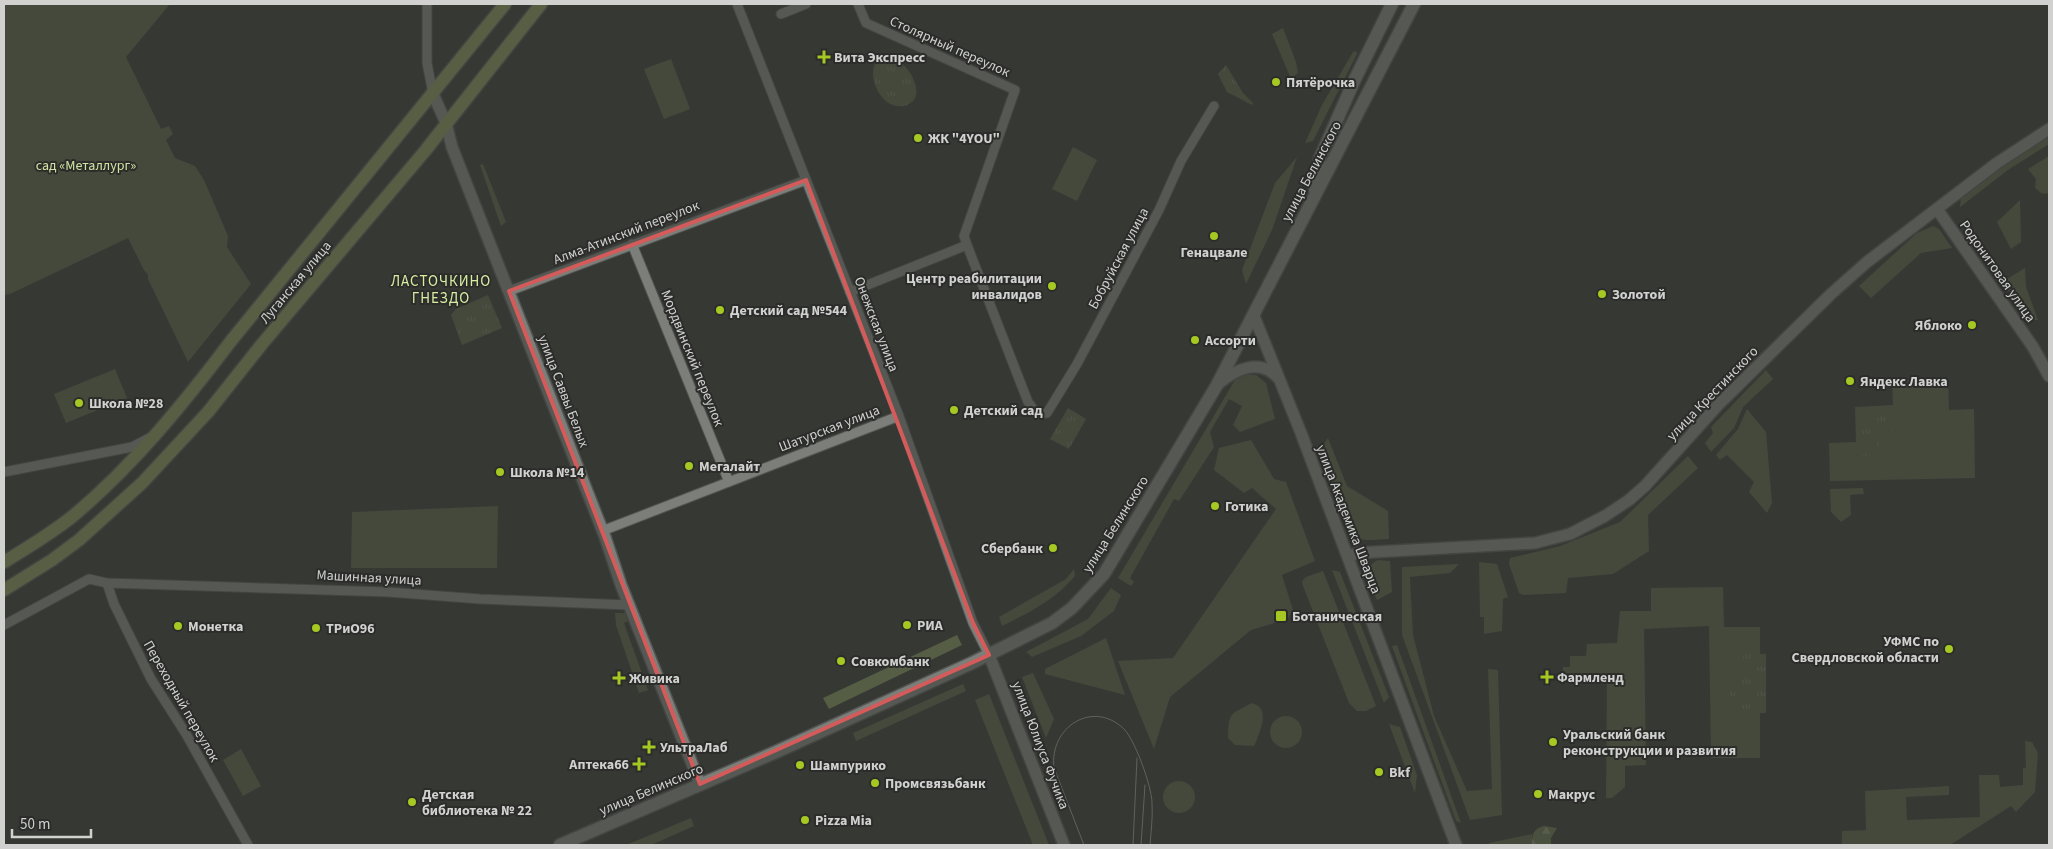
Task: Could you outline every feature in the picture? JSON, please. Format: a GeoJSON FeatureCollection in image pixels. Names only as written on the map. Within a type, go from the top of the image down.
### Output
{"type":"FeatureCollection","features":[{"type":"Feature","properties":{"kind":"main road","name":"Луганская улица"},"geometry":{"type":"LineString","coordinates":[[4,562],[73,516],[139,454],[192,392],[505,4]]}},
{"type":"Feature","properties":{"kind":"main road","name":"Луганская улица"},"geometry":{"type":"LineString","coordinates":[[4,590],[52,560],[79,540],[142,483],[208,412],[262,344],[446,124],[541,4]]}},
{"type":"Feature","properties":{"kind":"main road"},"geometry":{"type":"LineString","coordinates":[[1313,200],[1320,158],[1355,79],[1392,4]]}},
{"type":"Feature","properties":{"kind":"main road","name":"улица Белинского"},"geometry":{"type":"LineString","coordinates":[[560,845],[776,752],[989,655],[1052,623],[1088,594],[1104,574],[1217,385],[1414,4]]}},
{"type":"Feature","properties":{"kind":"street","name":"улица Саввы Белых"},"geometry":{"type":"LineString","coordinates":[[427,4],[427,63],[433,94],[629,605],[700,784]]}},
{"type":"Feature","properties":{"kind":"street","name":"Онежская улица"},"geometry":{"type":"LineString","coordinates":[[737,4],[899,416],[973,623],[989,655]]}},
{"type":"Feature","properties":{"kind":"street"},"geometry":{"type":"LineString","coordinates":[[780,14],[806,4]]}},
{"type":"Feature","properties":{"kind":"street","name":"Столярный переулок"},"geometry":{"type":"LineString","coordinates":[[858,4],[866,23],[1015,90],[964,236],[967,245]]}},
{"type":"Feature","properties":{"kind":"street","name":"Бобруйская улица"},"geometry":{"type":"LineString","coordinates":[[967,245],[1028,402],[1037,414],[1047,413],[1078,364],[1159,210],[1181,161],[1214,106]]}},
{"type":"Feature","properties":{"kind":"street","name":"улица Крестинского"},"geometry":{"type":"LineString","coordinates":[[1348,557],[1357,553],[1535,543],[1570,534],[1605,516],[1629,500],[1645,486],[1718,405],[1831,294],[1868,262],[1997,163],[2049,129]]}},
{"type":"Feature","properties":{"kind":"street","name":"Алма-Атинский переулок"},"geometry":{"type":"LineString","coordinates":[[509,291],[806,180]]}},
{"type":"Feature","properties":{"kind":"street","name":"Родонитовая улица"},"geometry":{"type":"LineString","coordinates":[[1937,209],[2033,347],[2049,376]]}},
{"type":"Feature","properties":{"kind":"street","name":"Мордвинский переулок"},"geometry":{"type":"LineString","coordinates":[[632,244],[729,482]]}},
{"type":"Feature","properties":{"kind":"street"},"geometry":{"type":"LineString","coordinates":[[850,292],[967,245]]}},
{"type":"Feature","properties":{"kind":"street","name":"улица Академика Шварца"},"geometry":{"type":"LineString","coordinates":[[1254,316],[1348,557],[1456,845]]}},
{"type":"Feature","properties":{"kind":"street"},"geometry":{"type":"LineString","coordinates":[[1217,385],[1232,373],[1248,368],[1265,369],[1276,376],[1281,382]]}},
{"type":"Feature","properties":{"kind":"street","name":"Шатурская улица"},"geometry":{"type":"LineString","coordinates":[[602,531],[899,416]]}},
{"type":"Feature","properties":{"kind":"street"},"geometry":{"type":"LineString","coordinates":[[4,472],[132,447],[158,432]]}},
{"type":"Feature","properties":{"kind":"street"},"geometry":{"type":"LineString","coordinates":[[4,625],[89,579],[107,584]]}},
{"type":"Feature","properties":{"kind":"street","name":"Машинная улица"},"geometry":{"type":"LineString","coordinates":[[107,584],[388,592],[480,599],[629,605]]}},
{"type":"Feature","properties":{"kind":"street","name":"Переходный переулок"},"geometry":{"type":"LineString","coordinates":[[107,584],[114,604],[151,679],[186,734],[248,845]]}},
{"type":"Feature","properties":{"kind":"street","name":"улица Юлиуса Фучика"},"geometry":{"type":"LineString","coordinates":[[989,655],[1064,845]]}},
{"type":"Feature","properties":{"kind":"highlighted area"},"geometry":{"type":"Polygon","coordinates":[[[806,180],[973,623],[989,655],[700,784],[509,291],[806,180]]]}},
{"type":"Feature","properties":{"kind":"green space","name":"сад «Металлург»"},"geometry":{"type":"Polygon","coordinates":[[[4,4],[170,4],[126,57],[161,129],[169,126],[173,134],[166,140],[175,158],[195,166],[204,180],[228,236],[227,247],[251,284],[188,362],[148,279],[148,275],[128,238],[10,294],[4,295],[4,4]]]}},
{"type":"Feature","properties":{"kind":"green space"},"geometry":{"type":"Polygon","coordinates":[[[1283,28],[1296,62],[1298,73],[1291,79],[1272,34],[1283,28]]]}},
{"type":"Feature","properties":{"kind":"green space"},"geometry":{"type":"Polygon","coordinates":[[[1356,51],[1357,54],[1313,141],[1305,143],[1322,105],[1353,52],[1356,51]]]}},
{"type":"Feature","properties":{"kind":"green space"},"geometry":{"type":"Polygon","coordinates":[[[889,56],[903,65],[914,80],[916,96],[912,102],[903,106],[885,101],[875,84],[874,65],[880,59],[889,56]]]}},
{"type":"Feature","properties":{"kind":"green space"},"geometry":{"type":"Polygon","coordinates":[[[671,59],[690,109],[664,119],[644,69],[671,59]]]}},
{"type":"Feature","properties":{"kind":"green space"},"geometry":{"type":"Polygon","coordinates":[[[1226,65],[1243,93],[1253,103],[1252,105],[1227,92],[1218,74],[1226,65]]]}},
{"type":"Feature","properties":{"kind":"green space"},"geometry":{"type":"Polygon","coordinates":[[[2049,134],[2049,144],[2008,170],[1960,207],[1961,196],[2049,134]]]}},
{"type":"Feature","properties":{"kind":"green space"},"geometry":{"type":"Polygon","coordinates":[[[1073,147],[1097,160],[1077,201],[1052,189],[1073,147]]]}},
{"type":"Feature","properties":{"kind":"green space"},"geometry":{"type":"Polygon","coordinates":[[[2049,156],[2049,192],[2046,194],[2041,193],[2035,188],[2036,179],[2028,169],[2049,156]]]}},
{"type":"Feature","properties":{"kind":"green space"},"geometry":{"type":"Polygon","coordinates":[[[1297,157],[1272,230],[1246,284],[1242,270],[1275,183],[1297,157]]]}},
{"type":"Feature","properties":{"kind":"green space"},"geometry":{"type":"Polygon","coordinates":[[[483,164],[506,222],[501,226],[480,165],[483,164]]]}},
{"type":"Feature","properties":{"kind":"green space"},"geometry":{"type":"Polygon","coordinates":[[[2020,200],[2021,242],[2011,249],[1997,222],[2020,200]]]}},
{"type":"Feature","properties":{"kind":"green space"},"geometry":{"type":"Polygon","coordinates":[[[1933,226],[1939,229],[1952,248],[1921,253],[1871,298],[1859,286],[1917,233],[1933,226]]]}},
{"type":"Feature","properties":{"kind":"green space"},"geometry":{"type":"Polygon","coordinates":[[[2025,268],[2026,287],[2038,320],[2030,320],[2002,282],[2025,268]]]}},
{"type":"Feature","properties":{"kind":"green space"},"geometry":{"type":"Polygon","coordinates":[[[488,295],[502,328],[462,345],[451,315],[456,309],[488,295]]]}},
{"type":"Feature","properties":{"kind":"green space"},"geometry":{"type":"Polygon","coordinates":[[[115,369],[127,398],[66,423],[54,394],[115,369]]]}},
{"type":"Feature","properties":{"kind":"green space"},"geometry":{"type":"Polygon","coordinates":[[[1766,370],[1773,379],[1743,407],[1734,428],[1711,452],[1705,443],[1713,433],[1711,427],[1766,370]]]}},
{"type":"Feature","properties":{"kind":"green space"},"geometry":{"type":"Polygon","coordinates":[[[1244,374],[1256,375],[1266,383],[1275,419],[1240,432],[1233,425],[1242,406],[1229,399],[1210,432],[1214,447],[1179,501],[1174,499],[1130,578],[1134,582],[1131,586],[1118,578],[1235,380],[1244,374]]]}},
{"type":"Feature","properties":{"kind":"green space"},"geometry":{"type":"Polygon","coordinates":[[[1948,379],[1949,410],[1974,409],[1975,478],[1830,481],[1829,443],[1856,442],[1855,407],[1893,405],[1892,381],[1948,379]]]}},
{"type":"Feature","properties":{"kind":"green space"},"geometry":{"type":"Polygon","coordinates":[[[1068,408],[1086,419],[1069,449],[1050,439],[1068,408]]]}},
{"type":"Feature","properties":{"kind":"green space"},"geometry":{"type":"Polygon","coordinates":[[[1747,409],[1766,432],[1772,503],[1767,513],[1749,492],[1754,482],[1727,455],[1720,460],[1716,455],[1738,429],[1747,409]]]}},
{"type":"Feature","properties":{"kind":"green space"},"geometry":{"type":"Polygon","coordinates":[[[1892,409],[1893,442],[1879,442],[1879,455],[1859,456],[1858,410],[1892,409]]]}},
{"type":"Feature","properties":{"kind":"green space"},"geometry":{"type":"Polygon","coordinates":[[[1328,438],[1347,486],[1388,511],[1389,539],[1369,540],[1358,538],[1346,524],[1318,452],[1328,438]]]}},
{"type":"Feature","properties":{"kind":"green space"},"geometry":{"type":"Polygon","coordinates":[[[1251,440],[1274,479],[1286,482],[1315,561],[1282,575],[1293,610],[1288,619],[1251,630],[1170,697],[1154,749],[1118,661],[1173,658],[1276,509],[1252,488],[1244,493],[1214,470],[1219,448],[1251,440]]]}},
{"type":"Feature","properties":{"kind":"green space"},"geometry":{"type":"Polygon","coordinates":[[[1688,456],[1698,468],[1648,515],[1649,551],[1613,574],[1568,578],[1566,593],[1523,595],[1519,593],[1509,564],[1510,558],[1560,546],[1620,522],[1688,456]]]}},
{"type":"Feature","properties":{"kind":"green space"},"geometry":{"type":"Polygon","coordinates":[[[1863,488],[1864,494],[1850,495],[1851,515],[1841,522],[1831,512],[1830,489],[1863,488]]]}},
{"type":"Feature","properties":{"kind":"green space"},"geometry":{"type":"Polygon","coordinates":[[[498,506],[497,568],[351,568],[352,512],[498,506]]]}},
{"type":"Feature","properties":{"kind":"green space"},"geometry":{"type":"Polygon","coordinates":[[[1378,560],[1390,561],[1392,592],[1377,600],[1368,578],[1368,573],[1369,568],[1378,560]]]}},
{"type":"Feature","properties":{"kind":"green space"},"geometry":{"type":"Polygon","coordinates":[[[1479,562],[1497,564],[1508,597],[1503,599],[1502,631],[1484,634],[1484,617],[1480,617],[1479,562]]]}},
{"type":"Feature","properties":{"kind":"green space"},"geometry":{"type":"Polygon","coordinates":[[[1459,564],[1450,573],[1410,577],[1413,635],[1434,716],[1467,791],[1492,789],[1488,669],[1498,670],[1502,815],[1470,820],[1402,635],[1402,567],[1459,564]]]}},
{"type":"Feature","properties":{"kind":"green space"},"geometry":{"type":"Polygon","coordinates":[[[1074,569],[1075,576],[1059,592],[1032,610],[1002,626],[999,617],[1066,579],[1074,569]]]}},
{"type":"Feature","properties":{"kind":"green space"},"geometry":{"type":"Polygon","coordinates":[[[1332,570],[1340,572],[1389,697],[1384,703],[1332,570]]]}},
{"type":"Feature","properties":{"kind":"green space"},"geometry":{"type":"Polygon","coordinates":[[[1323,571],[1376,706],[1366,711],[1357,711],[1349,703],[1303,586],[1302,581],[1306,577],[1323,571]]]}},
{"type":"Feature","properties":{"kind":"green space"},"geometry":{"type":"Polygon","coordinates":[[[1723,587],[1724,627],[1760,627],[1760,758],[1711,758],[1709,626],[1644,629],[1646,765],[1625,766],[1625,787],[1612,798],[1606,798],[1607,678],[1563,680],[1563,667],[1570,667],[1570,656],[1586,656],[1587,644],[1617,643],[1620,611],[1651,611],[1651,588],[1723,587]]]}},
{"type":"Feature","properties":{"kind":"green space"},"geometry":{"type":"Polygon","coordinates":[[[1111,588],[1121,595],[1114,611],[1081,636],[1032,657],[1026,652],[1088,619],[1111,588]]]}},
{"type":"Feature","properties":{"kind":"green space"},"geometry":{"type":"Polygon","coordinates":[[[615,613],[625,613],[628,621],[624,623],[648,690],[639,693],[616,625],[615,613]]]}},
{"type":"Feature","properties":{"kind":"green space"},"geometry":{"type":"Polygon","coordinates":[[[957,635],[962,645],[829,709],[823,698],[957,635]]]}},
{"type":"Feature","properties":{"kind":"green space"},"geometry":{"type":"Polygon","coordinates":[[[1106,638],[1125,695],[1045,674],[1045,669],[1106,638]]]}},
{"type":"Feature","properties":{"kind":"green space"},"geometry":{"type":"Polygon","coordinates":[[[1397,645],[1461,823],[1456,821],[1392,646],[1397,645]]]}},
{"type":"Feature","properties":{"kind":"green space"},"geometry":{"type":"Polygon","coordinates":[[[1743,653],[1766,654],[1766,713],[1730,713],[1730,673],[1744,673],[1743,653]]]}},
{"type":"Feature","properties":{"kind":"green space"},"geometry":{"type":"Polygon","coordinates":[[[1033,673],[1054,719],[1046,738],[1022,677],[1033,673]]]}},
{"type":"Feature","properties":{"kind":"green space"},"geometry":{"type":"Polygon","coordinates":[[[963,684],[966,691],[856,741],[853,733],[963,684]]]}},
{"type":"Feature","properties":{"kind":"green space"},"geometry":{"type":"Polygon","coordinates":[[[989,694],[1049,845],[1033,845],[975,700],[989,694]]]}},
{"type":"Feature","properties":{"kind":"green space"},"geometry":{"type":"Polygon","coordinates":[[[1252,703],[1258,706],[1263,714],[1262,726],[1256,742],[1254,746],[1235,745],[1228,738],[1230,719],[1235,712],[1252,703]]]}},
{"type":"Feature","properties":{"kind":"green space"},"geometry":{"type":"Polygon","coordinates":[[[1286,716],[1292,717],[1297,721],[1301,726],[1301,738],[1297,743],[1292,747],[1286,748],[1280,747],[1275,743],[1271,738],[1270,732],[1271,726],[1275,721],[1280,717],[1286,716]]]}},
{"type":"Feature","properties":{"kind":"green space"},"geometry":{"type":"Polygon","coordinates":[[[1389,724],[1400,727],[1417,775],[1415,793],[1389,724]]]}},
{"type":"Feature","properties":{"kind":"green space"},"geometry":{"type":"Polygon","coordinates":[[[2025,741],[2032,742],[2038,753],[2035,792],[2016,812],[2011,806],[1950,845],[1842,845],[1842,831],[1866,830],[1865,791],[1949,786],[1949,795],[1906,797],[1907,820],[1980,817],[1979,775],[1999,775],[2000,787],[2023,785],[2023,768],[2026,768],[2025,741]]]}},
{"type":"Feature","properties":{"kind":"green space"},"geometry":{"type":"Polygon","coordinates":[[[241,749],[261,786],[243,796],[223,760],[241,749]]]}},
{"type":"Feature","properties":{"kind":"green space"},"geometry":{"type":"Polygon","coordinates":[[[1179,781],[1190,786],[1195,797],[1190,808],[1179,813],[1168,808],[1163,797],[1168,786],[1179,781]]]}},
{"type":"Feature","properties":{"kind":"green space"},"geometry":{"type":"Polygon","coordinates":[[[691,818],[694,826],[651,845],[626,845],[691,818]]]}},
{"type":"Feature","properties":{"kind":"green space"},"geometry":{"type":"Polygon","coordinates":[[[1544,826],[1557,828],[1551,838],[1551,845],[1532,845],[1534,833],[1537,829],[1544,826]]]}},
{"type":"Feature","properties":{"kind":"green space"},"geometry":{"type":"Polygon","coordinates":[[[1532,834],[1532,845],[1490,845],[1489,843],[1532,834]]]}},
{"type":"Feature","properties":{"kind":"tram line"},"geometry":{"type":"LineString","coordinates":[[1084,845],[1054,768],[1054,753],[1058,740],[1066,730],[1076,722],[1087,717],[1112,720],[1124,729],[1133,743],[1142,764],[1151,796],[1150,845]]}},
{"type":"Feature","properties":{"kind":"tram line"},"geometry":{"type":"LineString","coordinates":[[1133,845],[1137,758]]}},
{"type":"Feature","properties":{"kind":"tram line"},"geometry":{"type":"LineString","coordinates":[[1141,845],[1145,785]]}},
{"type":"Feature","properties":{"kind":"place","name":"Вита Экспресс"},"geometry":{"type":"Point","coordinates":[824,57]}},
{"type":"Feature","properties":{"kind":"place","name":"Пятёрочка"},"geometry":{"type":"Point","coordinates":[1276,82]}},
{"type":"Feature","properties":{"kind":"place","name":"ЖК \"4YOU\""},"geometry":{"type":"Point","coordinates":[918,138]}},
{"type":"Feature","properties":{"kind":"place","name":"Генацвале"},"geometry":{"type":"Point","coordinates":[1214,236]}},
{"type":"Feature","properties":{"kind":"place","name":"Центр реабилитации инвалидов"},"geometry":{"type":"Point","coordinates":[1052,286]}},
{"type":"Feature","properties":{"kind":"place","name":"Золотой"},"geometry":{"type":"Point","coordinates":[1602,294]}},
{"type":"Feature","properties":{"kind":"place","name":"Детский сад №544"},"geometry":{"type":"Point","coordinates":[720,310]}},
{"type":"Feature","properties":{"kind":"place","name":"Яблоко"},"geometry":{"type":"Point","coordinates":[1972,325]}},
{"type":"Feature","properties":{"kind":"place","name":"Ассорти"},"geometry":{"type":"Point","coordinates":[1195,340]}},
{"type":"Feature","properties":{"kind":"place","name":"Яндекс Лавка"},"geometry":{"type":"Point","coordinates":[1850,381]}},
{"type":"Feature","properties":{"kind":"place","name":"Школа №28"},"geometry":{"type":"Point","coordinates":[79,403]}},
{"type":"Feature","properties":{"kind":"place","name":"Детский сад"},"geometry":{"type":"Point","coordinates":[954,410]}},
{"type":"Feature","properties":{"kind":"place","name":"Мегалайт"},"geometry":{"type":"Point","coordinates":[689,466]}},
{"type":"Feature","properties":{"kind":"place","name":"Школа №14"},"geometry":{"type":"Point","coordinates":[500,472]}},
{"type":"Feature","properties":{"kind":"place","name":"Готика"},"geometry":{"type":"Point","coordinates":[1215,506]}},
{"type":"Feature","properties":{"kind":"place","name":"Сбербанк"},"geometry":{"type":"Point","coordinates":[1053,548]}},
{"type":"Feature","properties":{"kind":"place","name":"Ботаническая"},"geometry":{"type":"Point","coordinates":[1281,616]}},
{"type":"Feature","properties":{"kind":"place","name":"РИА"},"geometry":{"type":"Point","coordinates":[907,625]}},
{"type":"Feature","properties":{"kind":"place","name":"Монетка"},"geometry":{"type":"Point","coordinates":[178,626]}},
{"type":"Feature","properties":{"kind":"place","name":"ТРиО96"},"geometry":{"type":"Point","coordinates":[316,628]}},
{"type":"Feature","properties":{"kind":"place","name":"УФМС по Свердловской области"},"geometry":{"type":"Point","coordinates":[1949,649]}},
{"type":"Feature","properties":{"kind":"place","name":"Совкомбанк"},"geometry":{"type":"Point","coordinates":[841,661]}},
{"type":"Feature","properties":{"kind":"place","name":"Фармленд"},"geometry":{"type":"Point","coordinates":[1547,677]}},
{"type":"Feature","properties":{"kind":"place","name":"Живика"},"geometry":{"type":"Point","coordinates":[619,678]}},
{"type":"Feature","properties":{"kind":"place","name":"Уральский банк реконструкции и развития"},"geometry":{"type":"Point","coordinates":[1553,742]}},
{"type":"Feature","properties":{"kind":"place","name":"УльтраЛаб"},"geometry":{"type":"Point","coordinates":[649,747]}},
{"type":"Feature","properties":{"kind":"place","name":"Аптека66"},"geometry":{"type":"Point","coordinates":[639,764]}},
{"type":"Feature","properties":{"kind":"place","name":"Шампурико"},"geometry":{"type":"Point","coordinates":[800,765]}},
{"type":"Feature","properties":{"kind":"place","name":"Bkf"},"geometry":{"type":"Point","coordinates":[1379,772]}},
{"type":"Feature","properties":{"kind":"place","name":"Промсвязьбанк"},"geometry":{"type":"Point","coordinates":[875,783]}},
{"type":"Feature","properties":{"kind":"place","name":"Макрус"},"geometry":{"type":"Point","coordinates":[1538,794]}},
{"type":"Feature","properties":{"kind":"place","name":"Детская библиотека № 22"},"geometry":{"type":"Point","coordinates":[412,802]}},
{"type":"Feature","properties":{"kind":"place","name":"Pizza Mia"},"geometry":{"type":"Point","coordinates":[805,820]}},
{"type":"Feature","properties":{"kind":"district","name":"ЛАСТОЧКИНО ГНЕЗДО"},"geometry":{"type":"Point","coordinates":[441,290]}}]}
